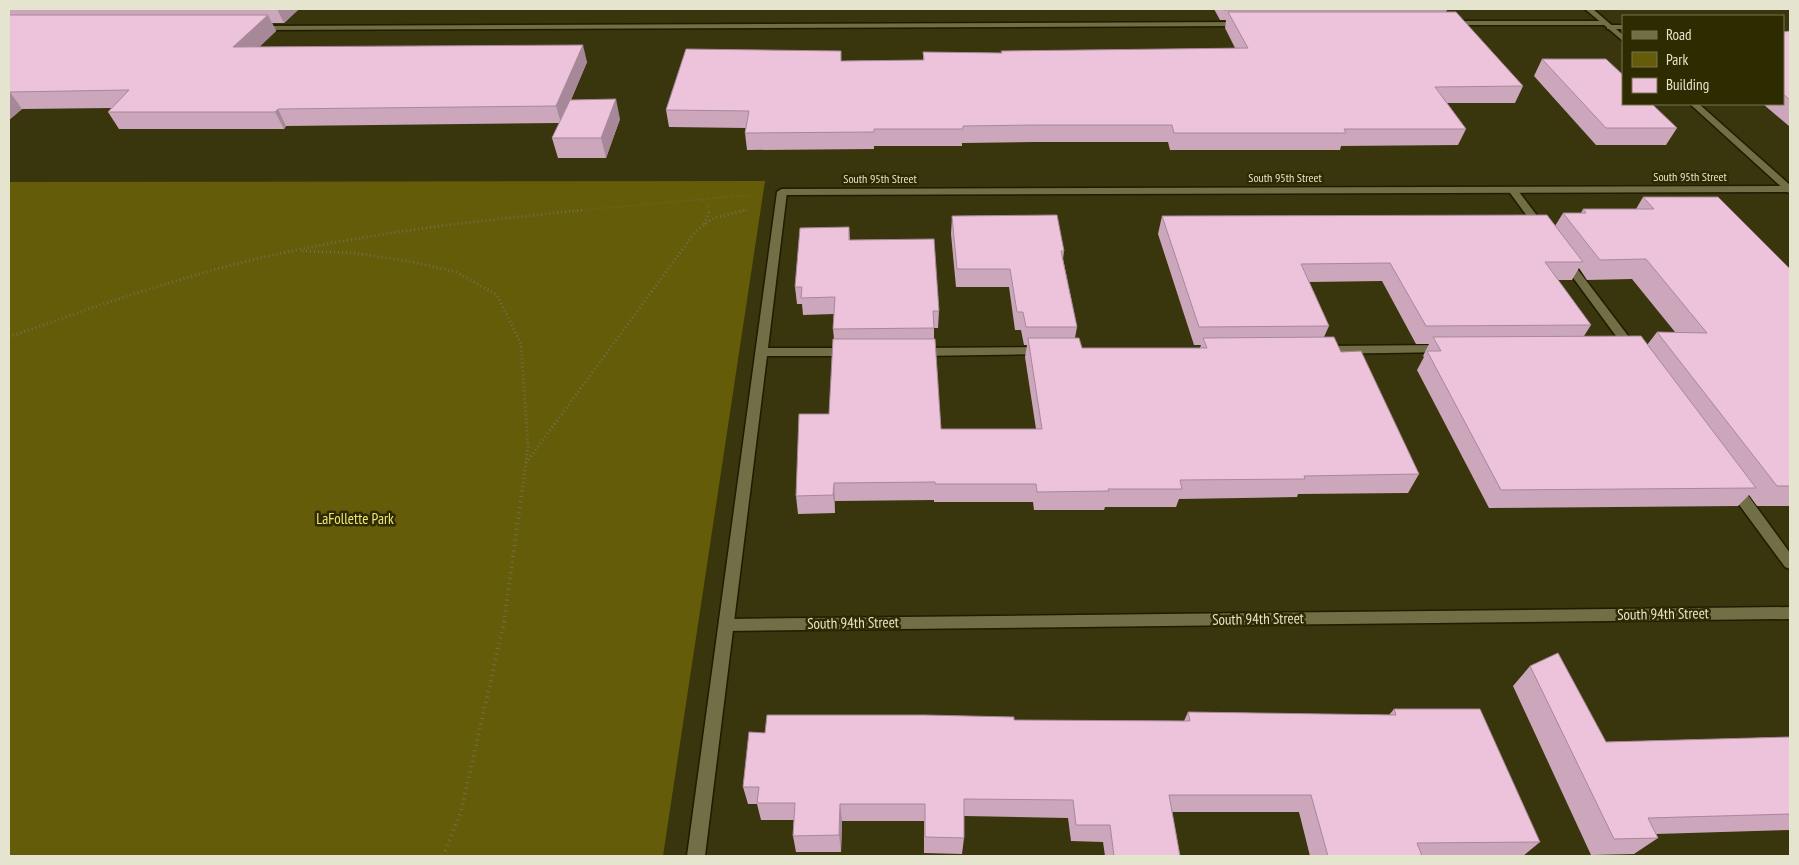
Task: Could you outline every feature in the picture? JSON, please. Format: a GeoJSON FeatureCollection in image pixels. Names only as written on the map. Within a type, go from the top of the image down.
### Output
{"type":"FeatureCollection","features":[{"type":"Feature","properties":{"kind":"street"},"geometry":{"type":"LineString","coordinates":[[1589,9],[1622,38]]}},
{"type":"Feature","properties":{"kind":"street"},"geometry":{"type":"LineString","coordinates":[[248,28],[1256,24]]}},
{"type":"Feature","properties":{"kind":"street"},"geometry":{"type":"LineString","coordinates":[[1436,24],[1607,25],[1622,27]]}},
{"type":"Feature","properties":{"kind":"street"},"geometry":{"type":"LineString","coordinates":[[1695,105],[1790,190]]}},
{"type":"Feature","properties":{"kind":"street"},"geometry":{"type":"LineString","coordinates":[[1513,190],[1546,235]]}},
{"type":"Feature","properties":{"kind":"street","name":"South 95th Street"},"geometry":{"type":"LineString","coordinates":[[781,199],[1513,190],[1790,190]]}},
{"type":"Feature","properties":{"kind":"street"},"geometry":{"type":"LineString","coordinates":[[696,856],[781,199]]}},
{"type":"Feature","properties":{"kind":"street"},"geometry":{"type":"LineString","coordinates":[[1557,250],[1630,351]]}},
{"type":"Feature","properties":{"kind":"street"},"geometry":{"type":"LineString","coordinates":[[1311,350],[1461,349]]}},
{"type":"Feature","properties":{"kind":"street"},"geometry":{"type":"LineString","coordinates":[[911,352],[1051,351]]}},
{"type":"Feature","properties":{"kind":"street"},"geometry":{"type":"LineString","coordinates":[[761,352],[861,352]]}},
{"type":"Feature","properties":{"kind":"street"},"geometry":{"type":"LineString","coordinates":[[1726,476],[1790,563]]}},
{"type":"Feature","properties":{"kind":"street","name":"South 94th Street"},"geometry":{"type":"LineString","coordinates":[[726,625],[1790,612]]}},
{"type":"Feature","properties":{"kind":"path"},"geometry":{"type":"LineString","coordinates":[[699,199],[708,204],[710,210],[704,225]]}},
{"type":"Feature","properties":{"kind":"path"},"geometry":{"type":"LineString","coordinates":[[9,337],[127,294],[248,261],[296,251],[444,225],[699,199],[781,199]]}},
{"type":"Feature","properties":{"kind":"path"},"geometry":{"type":"LineString","coordinates":[[526,463],[696,231],[714,218],[781,199]]}},
{"type":"Feature","properties":{"kind":"path"},"geometry":{"type":"LineString","coordinates":[[296,251],[355,253],[413,262],[456,272],[497,295],[521,344],[528,447],[504,622],[462,812],[443,856]]}},
{"type":"Feature","properties":{"kind":"green space","name":"LaFollette Park"},"geometry":{"type":"Polygon","coordinates":[[[765,181],[663,856],[9,856],[9,182],[765,181]]]}},
{"type":"Feature","properties":{"kind":"building"},"geometry":{"type":"Polygon","coordinates":[[[1446,9],[1447,10],[1223,10],[1446,9]]]}},
{"type":"Feature","properties":{"kind":"building"},"geometry":{"type":"Polygon","coordinates":[[[1228,12],[1456,12],[1523,86],[1435,87],[1466,129],[1344,129],[1346,133],[1174,133],[1172,125],[1036,125],[963,126],[963,129],[874,129],[874,132],[745,133],[749,111],[666,110],[686,49],[841,51],[841,61],[924,60],[923,52],[1002,53],[1001,51],[1248,48],[1228,12]]]}},
{"type":"Feature","properties":{"kind":"building"},"geometry":{"type":"Polygon","coordinates":[[[9,15],[268,15],[233,47],[583,45],[556,106],[278,109],[275,112],[108,112],[129,90],[9,92],[9,15]]]}},
{"type":"Feature","properties":{"kind":"building"},"geometry":{"type":"Polygon","coordinates":[[[1790,31],[1790,100],[1784,95],[1784,32],[1790,31]]]}},
{"type":"Feature","properties":{"kind":"building"},"geometry":{"type":"Polygon","coordinates":[[[1542,59],[1606,59],[1622,74],[1622,105],[1653,105],[1677,128],[1606,128],[1542,59]]]}},
{"type":"Feature","properties":{"kind":"building"},"geometry":{"type":"Polygon","coordinates":[[[616,99],[601,138],[552,138],[570,100],[616,99]]]}},
{"type":"Feature","properties":{"kind":"building"},"geometry":{"type":"Polygon","coordinates":[[[1643,197],[1718,197],[1790,269],[1790,486],[1777,486],[1657,332],[1707,333],[1646,259],[1600,260],[1563,213],[1586,213],[1583,209],[1654,209],[1643,197]]]}},
{"type":"Feature","properties":{"kind":"building"},"geometry":{"type":"Polygon","coordinates":[[[1057,215],[1064,251],[1061,251],[1077,327],[1026,327],[1023,312],[1017,312],[1010,269],[957,269],[952,216],[1057,215]]]}},
{"type":"Feature","properties":{"kind":"building"},"geometry":{"type":"Polygon","coordinates":[[[1547,215],[1583,262],[1545,262],[1591,325],[1426,326],[1390,263],[1301,264],[1329,326],[1199,327],[1162,216],[1547,215]]]}},
{"type":"Feature","properties":{"kind":"building"},"geometry":{"type":"Polygon","coordinates":[[[849,227],[849,240],[934,239],[939,311],[933,311],[934,328],[833,329],[835,297],[801,298],[802,287],[795,287],[800,228],[849,227]]]}},
{"type":"Feature","properties":{"kind":"building"},"geometry":{"type":"Polygon","coordinates":[[[1641,336],[1756,488],[1501,490],[1427,351],[1441,351],[1433,337],[1641,336]]]}},
{"type":"Feature","properties":{"kind":"building"},"geometry":{"type":"Polygon","coordinates":[[[1334,337],[1341,352],[1361,351],[1419,474],[1304,476],[1305,479],[1180,480],[1182,489],[1108,489],[1109,491],[1037,492],[1036,484],[834,483],[833,495],[796,496],[799,414],[829,414],[833,339],[935,339],[941,429],[1042,429],[1028,338],[1079,338],[1082,348],[1207,348],[1203,338],[1334,337]]]}},
{"type":"Feature","properties":{"kind":"building"},"geometry":{"type":"Polygon","coordinates":[[[1558,653],[1606,742],[1790,737],[1790,814],[1648,818],[1658,838],[1614,839],[1530,666],[1558,653]]]}},
{"type":"Feature","properties":{"kind":"building"},"geometry":{"type":"Polygon","coordinates":[[[1394,709],[1480,709],[1540,842],[1417,843],[1422,856],[1328,856],[1311,795],[1169,795],[1180,856],[1114,856],[1110,825],[1076,825],[1073,800],[964,799],[964,838],[925,837],[925,804],[840,804],[839,835],[793,836],[795,803],[757,803],[759,787],[743,787],[749,732],[765,733],[767,715],[925,715],[1014,717],[1014,720],[1190,721],[1188,712],[1396,715],[1394,709]]]}}]}
